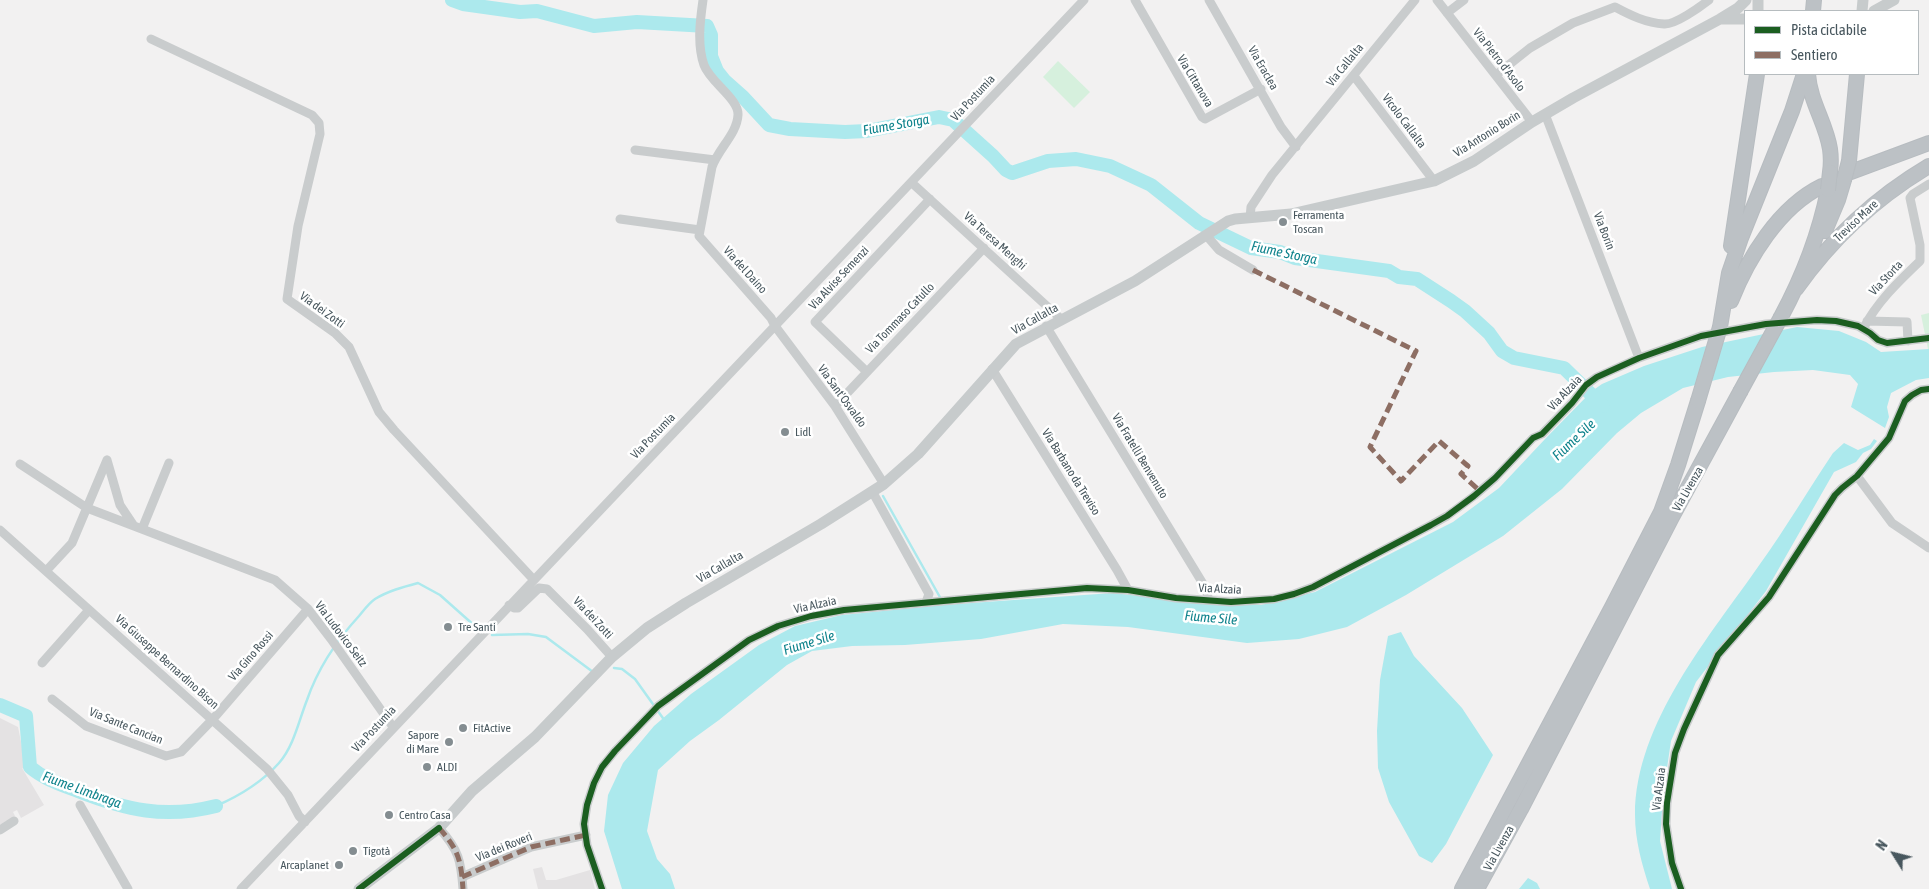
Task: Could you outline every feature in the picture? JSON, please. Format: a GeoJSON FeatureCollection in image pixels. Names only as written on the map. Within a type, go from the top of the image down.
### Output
{"type":"FeatureCollection","features":[{"type":"Feature","properties":{"kind":"highway"},"geometry":{"type":"LineString","coordinates":[[1729,273],[1727,265],[1756,75]]}},
{"type":"Feature","properties":{"kind":"highway","name":"Via Livenza"},"geometry":{"type":"LineString","coordinates":[[1462,889],[1661,512],[1678,465],[1720,327],[1729,273],[1741,238],[1792,111],[1804,75]]}},
{"type":"Feature","properties":{"kind":"highway","name":"Via Livenza"},"geometry":{"type":"LineString","coordinates":[[1477,889],[1521,809],[1672,517],[1796,289],[1817,237],[1825,188],[1830,172],[1830,148],[1814,104],[1808,75]]}},
{"type":"Feature","properties":{"kind":"highway"},"geometry":{"type":"LineString","coordinates":[[1806,275],[1838,200],[1848,171],[1857,75]]}},
{"type":"Feature","properties":{"kind":"highway"},"geometry":{"type":"LineString","coordinates":[[1848,171],[1929,144]]}},
{"type":"Feature","properties":{"kind":"highway","name":"Treviso Mare"},"geometry":{"type":"LineString","coordinates":[[1796,289],[1826,250],[1856,218],[1892,189],[1929,166]]}},
{"type":"Feature","properties":{"kind":"highway"},"geometry":{"type":"LineString","coordinates":[[1720,327],[1741,275],[1759,245],[1779,220],[1825,188]]}},
{"type":"Feature","properties":{"kind":"main road","name":"Via Antonio Borin"},"geometry":{"type":"LineString","coordinates":[[1250,218],[1291,214],[1434,181],[1474,161],[1545,114],[1720,19],[1738,8],[1746,0]]}},
{"type":"Feature","properties":{"kind":"main road"},"geometry":{"type":"LineString","coordinates":[[1875,10],[1887,2],[1894,0]]}},
{"type":"Feature","properties":{"kind":"main road","name":"Via Antonio Borin"},"geometry":{"type":"LineString","coordinates":[[1720,19],[1744,19]]}},
{"type":"Feature","properties":{"kind":"main road","name":"Via Callalta"},"geometry":{"type":"LineString","coordinates":[[359,889],[439,828],[472,791],[556,718],[612,656],[647,628],[884,484],[918,454],[1016,344],[1046,326],[1135,281],[1224,224],[1236,219],[1250,218]]}},
{"type":"Feature","properties":{"kind":"street"},"geometry":{"type":"LineString","coordinates":[[620,219],[702,238],[714,160],[733,131],[738,114],[737,107],[712,80],[705,67],[700,47],[703,0]]}},
{"type":"Feature","properties":{"kind":"street","name":"Via Postumia"},"geometry":{"type":"LineString","coordinates":[[241,889],[509,604],[912,183],[1084,0]]}},
{"type":"Feature","properties":{"kind":"street","name":"Via Cittanova"},"geometry":{"type":"LineString","coordinates":[[1135,0],[1202,117],[1205,119],[1261,89]]}},
{"type":"Feature","properties":{"kind":"street","name":"Via Eraclea"},"geometry":{"type":"LineString","coordinates":[[1209,0],[1281,127],[1296,147]]}},
{"type":"Feature","properties":{"kind":"street","name":"Via Callalta"},"geometry":{"type":"LineString","coordinates":[[1250,218],[1251,207],[1272,175],[1415,0]]}},
{"type":"Feature","properties":{"kind":"street","name":"Via Pietro d'Asolo"},"geometry":{"type":"LineString","coordinates":[[1437,0],[1532,122]]}},
{"type":"Feature","properties":{"kind":"street"},"geometry":{"type":"LineString","coordinates":[[1447,13],[1464,0]]}},
{"type":"Feature","properties":{"kind":"street"},"geometry":{"type":"LineString","coordinates":[[1496,75],[1530,48],[1573,23],[1612,4],[1638,18],[1666,24],[1698,9],[1708,0]]}},
{"type":"Feature","properties":{"kind":"street","name":"Via dei Zotti"},"geometry":{"type":"LineString","coordinates":[[151,39],[312,115],[318,123],[320,134],[298,226],[287,299],[335,333],[349,347],[380,412],[389,424],[533,579]]}},
{"type":"Feature","properties":{"kind":"street","name":"Vicolo Callalta"},"geometry":{"type":"LineString","coordinates":[[1354,76],[1434,181]]}},
{"type":"Feature","properties":{"kind":"street","name":"Via Borin"},"geometry":{"type":"LineString","coordinates":[[1545,114],[1639,358]]}},
{"type":"Feature","properties":{"kind":"street"},"geometry":{"type":"LineString","coordinates":[[635,150],[714,160]]}},
{"type":"Feature","properties":{"kind":"street","name":"Via Teresa Menghi"},"geometry":{"type":"LineString","coordinates":[[912,183],[1061,319]]}},
{"type":"Feature","properties":{"kind":"street","name":"Via Storta"},"geometry":{"type":"LineString","coordinates":[[1865,325],[1891,288],[1920,261],[1920,245],[1910,198],[1929,184]]}},
{"type":"Feature","properties":{"kind":"street","name":"Via Alvise Semenzi"},"geometry":{"type":"LineString","coordinates":[[866,371],[815,322],[930,198]]}},
{"type":"Feature","properties":{"kind":"street"},"geometry":{"type":"LineString","coordinates":[[1206,234],[1219,250],[1253,270]]}},
{"type":"Feature","properties":{"kind":"street","name":"Via del Daino"},"geometry":{"type":"LineString","coordinates":[[702,238],[775,326]]}},
{"type":"Feature","properties":{"kind":"street","name":"Via Tommaso Catullo"},"geometry":{"type":"LineString","coordinates":[[835,406],[984,248]]}},
{"type":"Feature","properties":{"kind":"street","name":"Via Alzaia"},"geometry":{"type":"LineString","coordinates":[[602,889],[587,845],[584,824],[587,805],[594,783],[602,767],[655,710],[749,640],[778,626],[812,616],[926,602],[1087,588],[1128,590],[1176,598],[1250,602],[1294,594],[1330,579],[1447,516],[1495,478],[1532,438],[1542,434],[1597,376],[1639,358],[1701,336],[1766,324],[1818,320],[1865,325],[1878,340],[1887,342],[1929,338]]}},
{"type":"Feature","properties":{"kind":"street"},"geometry":{"type":"LineString","coordinates":[[1865,325],[1907,322],[1908,341]]}},
{"type":"Feature","properties":{"kind":"street","name":"Via Sant'Osvaldo"},"geometry":{"type":"LineString","coordinates":[[775,326],[835,406],[884,484]]}},
{"type":"Feature","properties":{"kind":"street","name":"Via Fratelli Benvenuto"},"geometry":{"type":"LineString","coordinates":[[1046,326],[1205,587],[1209,600]]}},
{"type":"Feature","properties":{"kind":"street","name":"Via Barbano da Treviso"},"geometry":{"type":"LineString","coordinates":[[992,369],[1118,570],[1128,590]]}},
{"type":"Feature","properties":{"kind":"street","name":"Via Alzaia"},"geometry":{"type":"LineString","coordinates":[[1681,889],[1672,863],[1666,824],[1667,803],[1675,753],[1718,655],[1769,596],[1835,495],[1857,476],[1889,438],[1905,401],[1912,394],[1929,389]]}},
{"type":"Feature","properties":{"kind":"street"},"geometry":{"type":"LineString","coordinates":[[46,572],[72,543],[107,460],[120,506],[138,528],[169,463]]}},
{"type":"Feature","properties":{"kind":"street","name":"Via Ludovico Seitz"},"geometry":{"type":"LineString","coordinates":[[20,464],[87,508],[275,580],[308,609],[393,727]]}},
{"type":"Feature","properties":{"kind":"street"},"geometry":{"type":"LineString","coordinates":[[1857,476],[1892,523],[1929,548]]}},
{"type":"Feature","properties":{"kind":"street"},"geometry":{"type":"LineString","coordinates":[[872,491],[929,594],[926,602]]}},
{"type":"Feature","properties":{"kind":"street","name":"Via Giuseppe Bernardino Bison"},"geometry":{"type":"LineString","coordinates":[[0,530],[270,773],[288,795],[299,816],[305,822]]}},
{"type":"Feature","properties":{"kind":"street","name":"Via dei Zotti"},"geometry":{"type":"LineString","coordinates":[[509,604],[514,608],[518,608],[539,588],[546,589],[612,656]]}},
{"type":"Feature","properties":{"kind":"street","name":"Via Gino Rossi"},"geometry":{"type":"LineString","coordinates":[[213,720],[308,609]]}},
{"type":"Feature","properties":{"kind":"street"},"geometry":{"type":"LineString","coordinates":[[42,663],[89,610]]}},
{"type":"Feature","properties":{"kind":"street","name":"Via Sante Cancian"},"geometry":{"type":"LineString","coordinates":[[52,699],[86,726],[166,756],[181,752],[213,720]]}},
{"type":"Feature","properties":{"kind":"street"},"geometry":{"type":"LineString","coordinates":[[80,805],[128,889]]}},
{"type":"Feature","properties":{"kind":"street"},"geometry":{"type":"LineString","coordinates":[[0,830],[14,821]]}},
{"type":"Feature","properties":{"kind":"street"},"geometry":{"type":"LineString","coordinates":[[439,828],[454,845],[462,868],[463,889]]}},
{"type":"Feature","properties":{"kind":"street","name":"Via dei Roveri"},"geometry":{"type":"LineString","coordinates":[[462,877],[531,847],[586,836]]}},
{"type":"Feature","properties":{"kind":"shaded area"},"geometry":{"type":"Polygon","coordinates":[[[0,718],[18,727],[25,762],[32,773],[22,768],[44,805],[21,818],[17,810],[13,812],[15,816],[0,825],[0,718]]]}},
{"type":"Feature","properties":{"kind":"shaded area"},"geometry":{"type":"Polygon","coordinates":[[[542,867],[546,880],[556,880],[590,870],[595,889],[538,889],[533,869],[542,867]]]}},
{"type":"Feature","properties":{"kind":"green space"},"geometry":{"type":"Polygon","coordinates":[[[1058,61],[1090,92],[1074,108],[1043,77],[1058,61]]]}},
{"type":"Feature","properties":{"kind":"green space"},"geometry":{"type":"Polygon","coordinates":[[[1929,313],[1929,349],[1928,349],[1921,315],[1929,313]]]}},
{"type":"Feature","properties":{"kind":"water","name":"Fiume Sile"},"geometry":{"type":"Polygon","coordinates":[[[1797,327],[1839,331],[1866,342],[1881,352],[1929,349],[1929,378],[1916,380],[1891,393],[1887,407],[1889,417],[1885,428],[1851,407],[1858,384],[1850,375],[1813,370],[1774,372],[1728,377],[1683,388],[1641,413],[1617,433],[1562,489],[1503,536],[1406,595],[1347,627],[1299,639],[1247,643],[1128,627],[1063,624],[981,639],[905,645],[852,646],[812,651],[787,665],[690,741],[658,770],[647,831],[657,859],[670,874],[675,889],[622,889],[604,831],[608,795],[623,763],[654,726],[691,694],[759,645],[795,626],[842,615],[944,605],[1113,593],[1193,602],[1209,600],[1261,605],[1315,592],[1453,522],[1499,488],[1592,391],[1602,384],[1644,366],[1702,347],[1797,327]]]}},
{"type":"Feature","properties":{"kind":"water"},"geometry":{"type":"Polygon","coordinates":[[[1874,439],[1877,441],[1871,449],[1863,453],[1856,462],[1834,472],[1766,591],[1696,682],[1671,741],[1663,795],[1660,841],[1672,889],[1650,889],[1636,834],[1635,815],[1638,781],[1648,747],[1661,714],[1698,651],[1770,550],[1833,453],[1844,443],[1858,450],[1870,445],[1874,439]]]}},
{"type":"Feature","properties":{"kind":"water"},"geometry":{"type":"Polygon","coordinates":[[[1401,632],[1414,656],[1462,708],[1493,755],[1446,844],[1432,863],[1419,856],[1389,802],[1378,768],[1377,731],[1380,680],[1388,636],[1401,632]]]}},
{"type":"Feature","properties":{"kind":"water"},"geometry":{"type":"Polygon","coordinates":[[[1528,878],[1537,883],[1540,889],[1519,889],[1528,878]]]}},
{"type":"Feature","properties":{"kind":"waterway","name":"Fiume Storga"},"geometry":{"type":"LineString","coordinates":[[452,0],[463,4],[520,12],[537,11],[594,26],[637,22],[707,26],[711,35],[711,56],[717,71],[769,125],[790,129],[845,132],[867,131],[939,117],[953,120],[1006,170],[1012,173],[1048,161],[1076,159],[1110,166],[1151,185],[1199,223],[1251,248],[1280,252],[1295,258],[1389,271],[1399,277],[1417,279],[1465,311],[1489,333],[1502,351],[1514,358],[1564,368],[1603,406]]}},
{"type":"Feature","properties":{"kind":"waterway"},"geometry":{"type":"LineString","coordinates":[[883,496],[941,599]]}},
{"type":"Feature","properties":{"kind":"waterway"},"geometry":{"type":"LineString","coordinates":[[216,806],[250,787],[266,776],[279,763],[289,749],[311,688],[322,666],[343,635],[375,599],[390,591],[418,583],[440,595],[476,627]]}},
{"type":"Feature","properties":{"kind":"waterway"},"geometry":{"type":"LineString","coordinates":[[492,635],[528,634],[546,637],[593,672]]}},
{"type":"Feature","properties":{"kind":"waterway"},"geometry":{"type":"LineString","coordinates":[[614,668],[622,669],[635,679],[665,721]]}},
{"type":"Feature","properties":{"kind":"waterway","name":"Fiume Limbraga"},"geometry":{"type":"LineString","coordinates":[[0,705],[26,716],[30,767],[52,781],[96,798],[146,811],[180,812],[216,806]]}},
{"type":"Feature","properties":{"kind":"marked path"},"geometry":{"type":"LineString","coordinates":[[1253,270],[1416,351],[1370,447],[1401,481],[1439,441],[1468,466],[1461,474],[1480,491]]}},
{"type":"Feature","properties":{"kind":"marked path"},"geometry":{"type":"LineString","coordinates":[[439,828],[451,843],[458,856],[463,889]]}},
{"type":"Feature","properties":{"kind":"marked path"},"geometry":{"type":"LineString","coordinates":[[462,877],[531,847],[586,835],[586,839]]}},
{"type":"Feature","properties":{"kind":"cycle path"},"geometry":{"type":"LineString","coordinates":[[602,889],[587,845],[584,824],[587,805],[594,783],[602,767],[658,706],[749,640],[778,626],[811,616],[844,610],[1087,588],[1128,590],[1176,598],[1231,602],[1274,599],[1294,594],[1313,587],[1447,516],[1495,478],[1533,438],[1542,434],[1572,403],[1586,385],[1597,377],[1639,358],[1701,336],[1766,324],[1817,320],[1836,321],[1858,326],[1878,340],[1887,343],[1929,338]]}},
{"type":"Feature","properties":{"kind":"cycle path"},"geometry":{"type":"LineString","coordinates":[[1681,889],[1672,863],[1666,824],[1667,803],[1675,753],[1718,655],[1769,597],[1835,495],[1857,476],[1889,438],[1905,401],[1921,390],[1929,389]]}},
{"type":"Feature","properties":{"kind":"cycle path"},"geometry":{"type":"LineString","coordinates":[[359,889],[439,828]]}},
{"type":"Feature","properties":{"kind":"place","name":"Ferramenta Toscan"},"geometry":{"type":"Point","coordinates":[1283,222]}},
{"type":"Feature","properties":{"kind":"place","name":"Lidl"},"geometry":{"type":"Point","coordinates":[785,432]}},
{"type":"Feature","properties":{"kind":"place","name":"Tre Santi"},"geometry":{"type":"Point","coordinates":[448,627]}},
{"type":"Feature","properties":{"kind":"place","name":"FitActive"},"geometry":{"type":"Point","coordinates":[463,728]}},
{"type":"Feature","properties":{"kind":"place","name":"Sapore di Mare"},"geometry":{"type":"Point","coordinates":[449,742]}},
{"type":"Feature","properties":{"kind":"place","name":"ALDI"},"geometry":{"type":"Point","coordinates":[427,767]}},
{"type":"Feature","properties":{"kind":"place","name":"Centro Casa"},"geometry":{"type":"Point","coordinates":[389,815]}},
{"type":"Feature","properties":{"kind":"place","name":"Tigotà"},"geometry":{"type":"Point","coordinates":[353,851]}},
{"type":"Feature","properties":{"kind":"place","name":"Arcaplanet"},"geometry":{"type":"Point","coordinates":[339,865]}}]}
